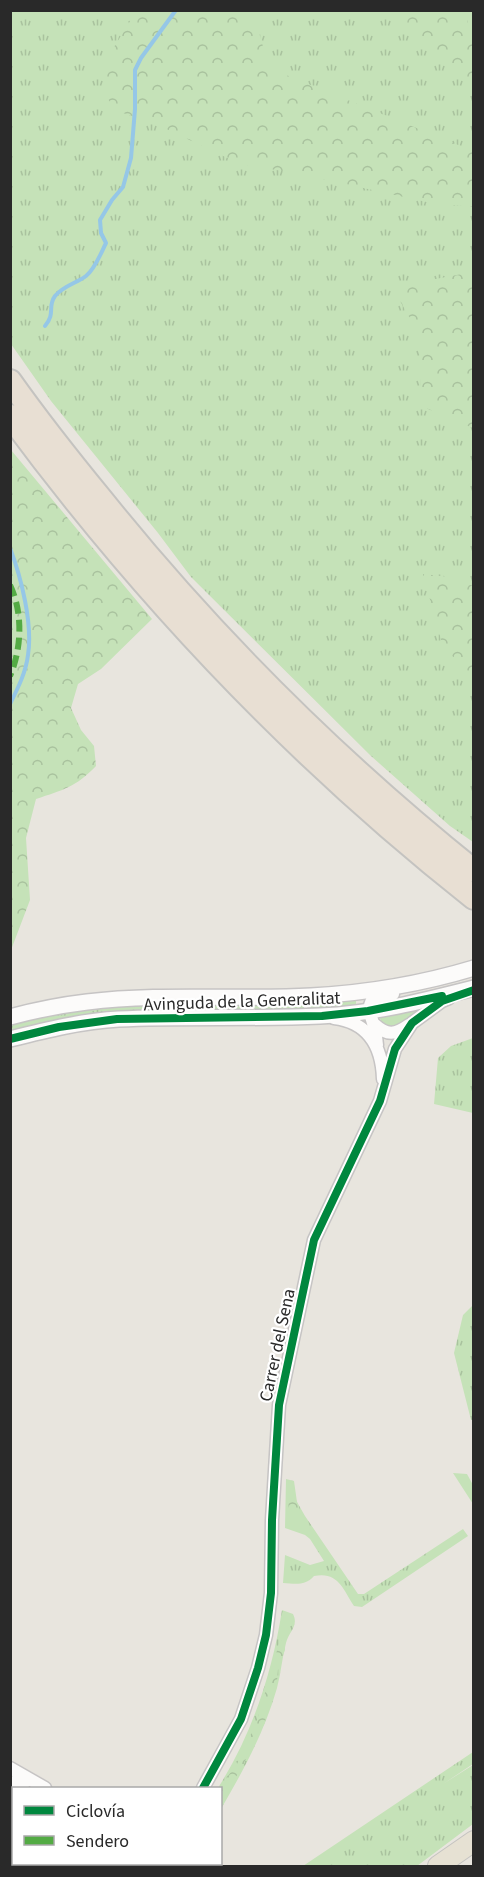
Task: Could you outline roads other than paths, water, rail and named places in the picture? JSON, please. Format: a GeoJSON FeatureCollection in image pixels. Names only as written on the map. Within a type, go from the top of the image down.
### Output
{"type":"FeatureCollection","features":[{"type":"Feature","properties":{"kind":"highway"},"geometry":{"type":"LineString","coordinates":[[10,381],[68,459],[121,524],[223,639],[343,759],[427,834],[474,871]]}},
{"type":"Feature","properties":{"kind":"highway"},"geometry":{"type":"LineString","coordinates":[[10,416],[101,532],[161,602],[241,688],[367,808],[474,898]]}},
{"type":"Feature","properties":{"kind":"highway"},"geometry":{"type":"LineString","coordinates":[[438,1866],[474,1841]]}},
{"type":"Feature","properties":{"kind":"street","name":"Avinguda de la Generalitat"},"geometry":{"type":"LineString","coordinates":[[10,1017],[42,1009],[88,1002],[145,998],[310,996],[364,992],[472,969]]}},
{"type":"Feature","properties":{"kind":"street"},"geometry":{"type":"LineString","coordinates":[[371,1017],[373,998],[447,983],[472,969]]}},
{"type":"Feature","properties":{"kind":"street","name":"Avinguda de la Generalitat"},"geometry":{"type":"LineString","coordinates":[[10,1039],[59,1027],[117,1019],[371,1017],[474,989]]}},
{"type":"Feature","properties":{"kind":"street","name":"Carrer del Sena"},"geometry":{"type":"LineString","coordinates":[[371,1017],[382,1032],[399,1032],[441,1000],[474,989]]}},
{"type":"Feature","properties":{"kind":"street"},"geometry":{"type":"LineString","coordinates":[[322,1016],[343,1019],[357,1025],[377,1045]]}},
{"type":"Feature","properties":{"kind":"street","name":"Carrer del Sena"},"geometry":{"type":"LineString","coordinates":[[371,1017],[382,1058],[380,1101]]}},
{"type":"Feature","properties":{"kind":"street","name":"Carrer del Sena"},"geometry":{"type":"LineString","coordinates":[[204,1787],[241,1719],[266,1635],[271,1593],[272,1520],[279,1405],[314,1240],[380,1101],[395,1049],[412,1023]]}},
{"type":"Feature","properties":{"kind":"street"},"geometry":{"type":"LineString","coordinates":[[10,1768],[43,1787]]}},
{"type":"Feature","properties":{"kind":"waterway"},"geometry":{"type":"LineString","coordinates":[[45,326],[50,317],[55,296],[89,273],[98,261],[106,243],[101,233],[100,220],[123,187],[131,158],[135,70],[141,58],[176,10]]}},
{"type":"Feature","properties":{"kind":"waterway"},"geometry":{"type":"LineString","coordinates":[[10,548],[25,601],[29,629],[25,668],[10,704]]}}]}
